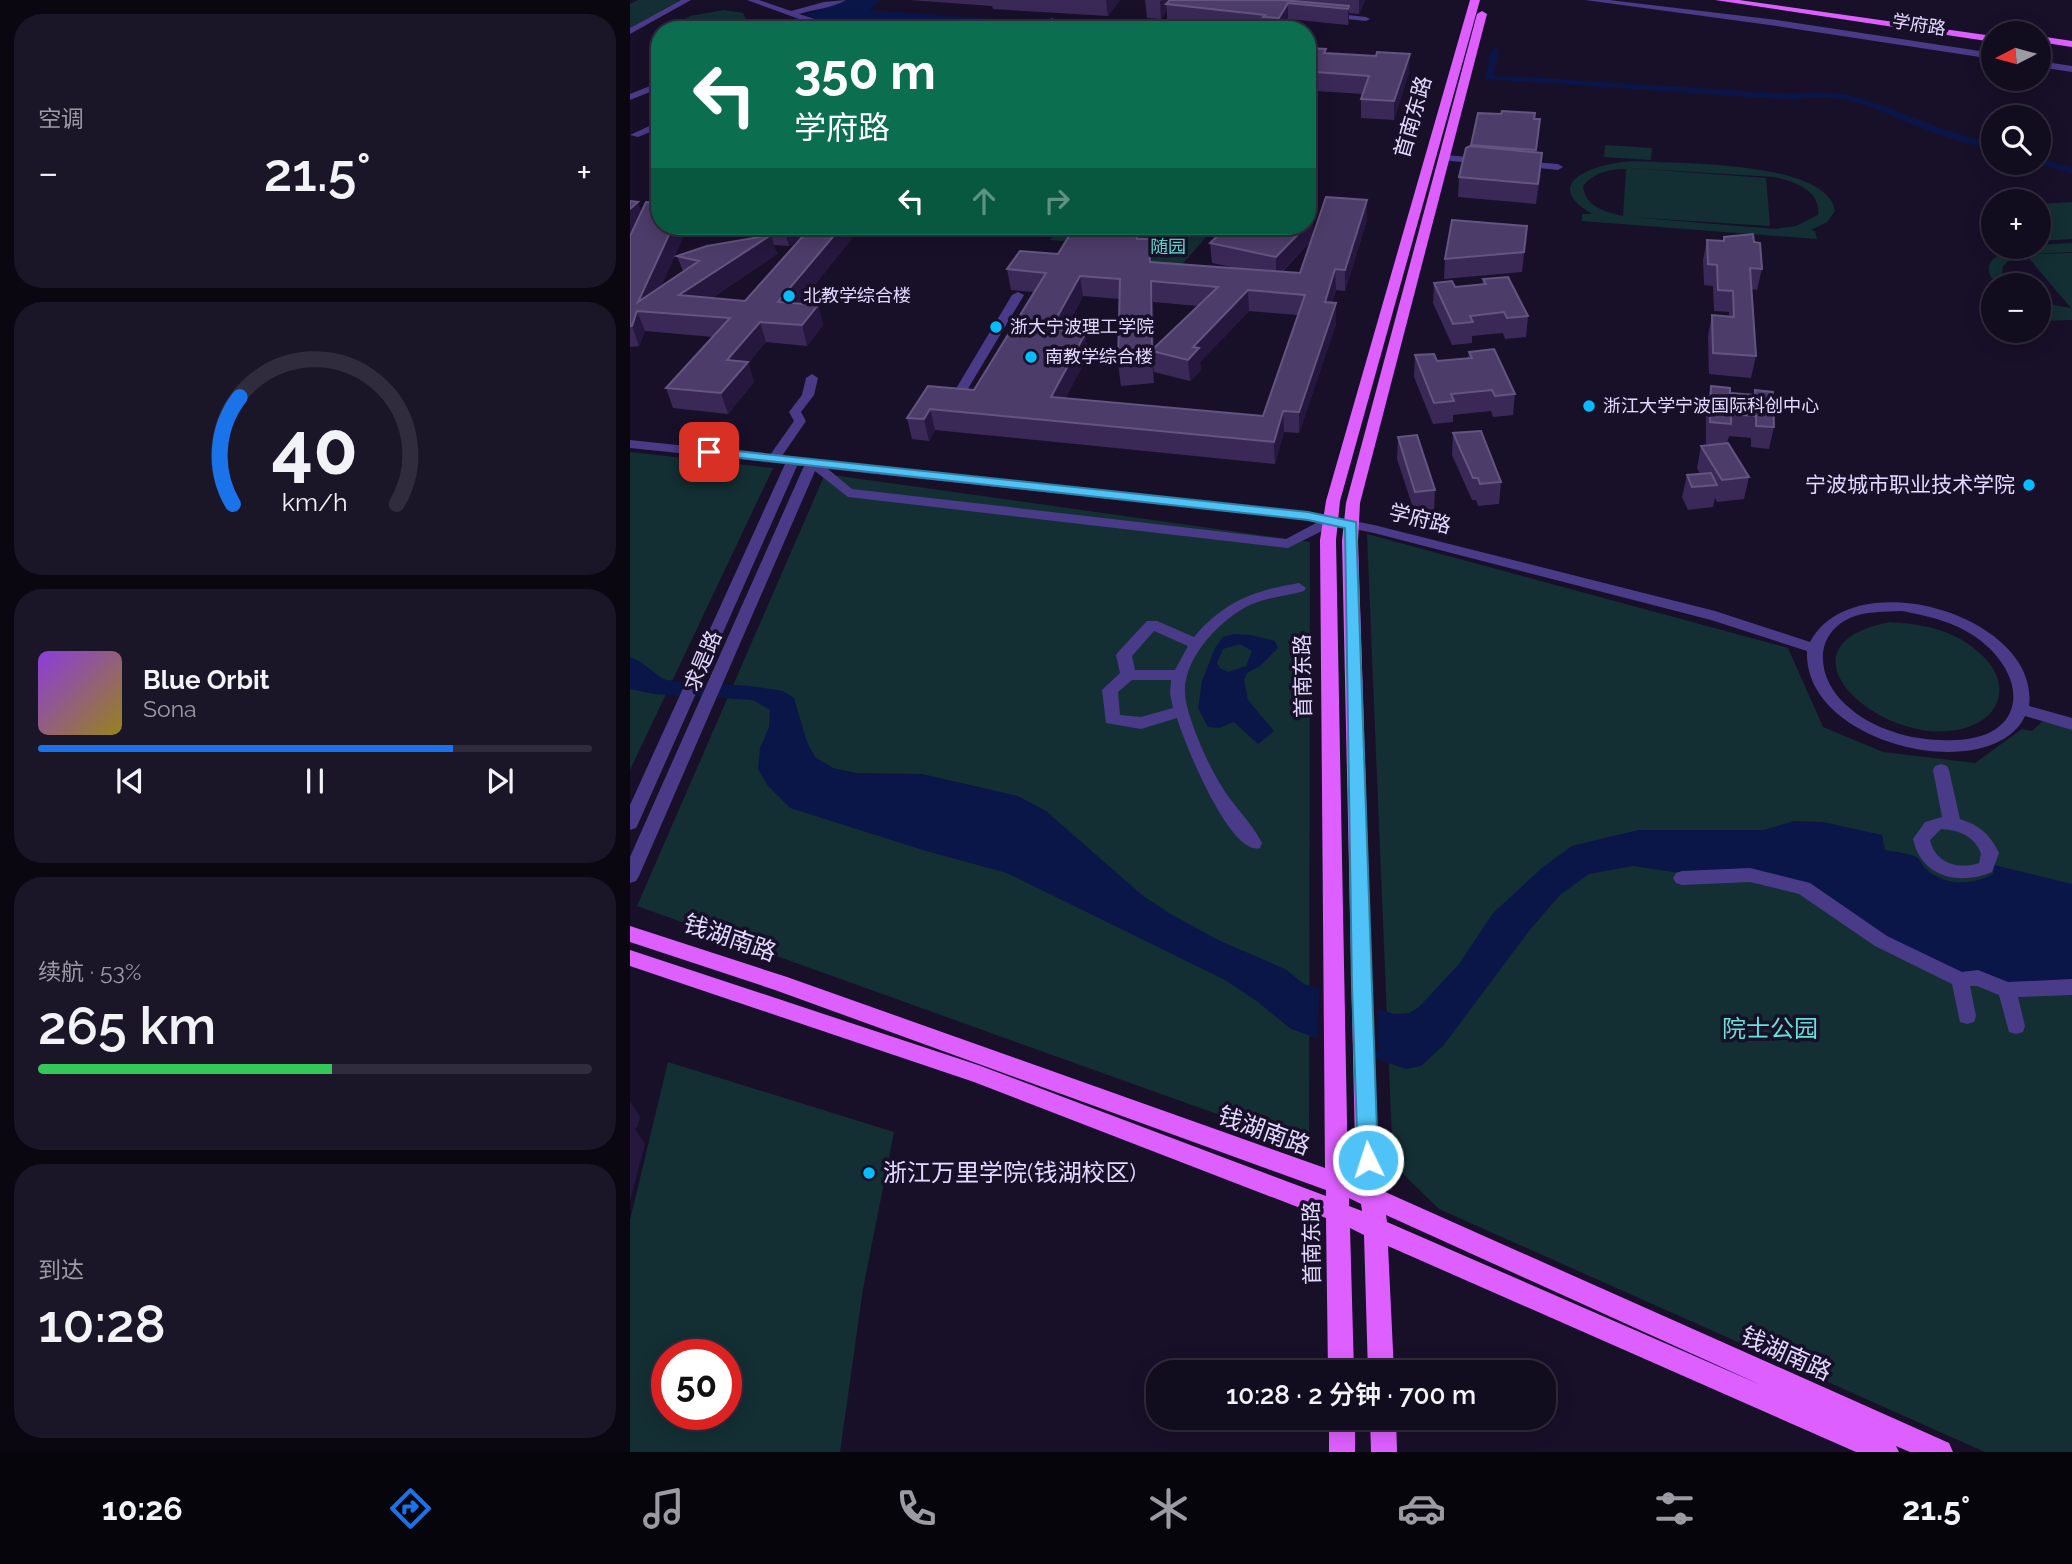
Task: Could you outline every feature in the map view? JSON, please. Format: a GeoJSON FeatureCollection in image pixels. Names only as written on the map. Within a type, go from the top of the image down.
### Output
{"type":"FeatureCollection","features":[{"type":"Feature","properties":{"kind":"main road","name":"首南东路"},"geometry":{"type":"LineString","coordinates":[[1341,1360],[1328,540],[1334,500],[1475,0]]}},
{"type":"Feature","properties":{"kind":"main road","name":"首南东路"},"geometry":{"type":"LineString","coordinates":[[1381,1360],[1376,1229],[1366,1146],[1351,525],[1353,503],[1486,0]]}},
{"type":"Feature","properties":{"kind":"main road"},"geometry":{"type":"LineString","coordinates":[[1720,0],[1981,37]]}},
{"type":"Feature","properties":{"kind":"main road"},"geometry":{"type":"LineString","coordinates":[[1769,0],[1981,30]]}},
{"type":"Feature","properties":{"kind":"main road"},"geometry":{"type":"LineString","coordinates":[[2051,41],[2072,44]]}},
{"type":"Feature","properties":{"kind":"main road"},"geometry":{"type":"LineString","coordinates":[[2051,48],[2072,52]]}},
{"type":"Feature","properties":{"kind":"main road","name":"钱湖南路"},"geometry":{"type":"LineString","coordinates":[[630,934],[780,983],[1306,1174],[1337,1182],[1940,1452]]}},
{"type":"Feature","properties":{"kind":"main road"},"geometry":{"type":"LineString","coordinates":[[630,958],[978,1074],[1338,1212],[1886,1452]]}},
{"type":"Feature","properties":{"kind":"main road"},"geometry":{"type":"LineString","coordinates":[[1342,1430],[1342,1452]]}},
{"type":"Feature","properties":{"kind":"main road"},"geometry":{"type":"LineString","coordinates":[[1383,1430],[1384,1452]]}},
{"type":"Feature","properties":{"kind":"street"},"geometry":{"type":"LineString","coordinates":[[630,31],[687,0]]}},
{"type":"Feature","properties":{"kind":"street"},"geometry":{"type":"LineString","coordinates":[[751,0],[795,14],[805,21]]}},
{"type":"Feature","properties":{"kind":"street"},"geometry":{"type":"LineString","coordinates":[[795,14],[842,0]]}},
{"type":"Feature","properties":{"kind":"street","name":"学府路"},"geometry":{"type":"LineString","coordinates":[[1589,0],[1777,23],[1981,54]]}},
{"type":"Feature","properties":{"kind":"street"},"geometry":{"type":"LineString","coordinates":[[1316,14],[1366,19]]}},
{"type":"Feature","properties":{"kind":"street"},"geometry":{"type":"LineString","coordinates":[[2051,66],[2072,69]]}},
{"type":"Feature","properties":{"kind":"street"},"geometry":{"type":"LineString","coordinates":[[630,97],[651,89]]}},
{"type":"Feature","properties":{"kind":"street"},"geometry":{"type":"LineString","coordinates":[[635,135],[651,128]]}},
{"type":"Feature","properties":{"kind":"street"},"geometry":{"type":"LineString","coordinates":[[1444,158],[1495,162]]}},
{"type":"Feature","properties":{"kind":"street"},"geometry":{"type":"LineString","coordinates":[[1507,163],[1558,167]]}},
{"type":"Feature","properties":{"kind":"street"},"geometry":{"type":"LineString","coordinates":[[957,397],[1018,295]]}},
{"type":"Feature","properties":{"kind":"street"},"geometry":{"type":"LineString","coordinates":[[774,458],[800,421],[795,412],[808,395],[812,377]]}},
{"type":"Feature","properties":{"kind":"street","name":"学府路"},"geometry":{"type":"LineString","coordinates":[[630,444],[1331,521],[1715,617],[1813,648]]}},
{"type":"Feature","properties":{"kind":"street","name":"求是路"},"geometry":{"type":"LineString","coordinates":[[630,824],[684,698],[793,460]]}},
{"type":"Feature","properties":{"kind":"street"},"geometry":{"type":"LineString","coordinates":[[812,462],[848,493],[1288,544],[1331,521]]}},
{"type":"Feature","properties":{"kind":"street","name":"求是路"},"geometry":{"type":"LineString","coordinates":[[630,876],[812,462]]}},
{"type":"Feature","properties":{"kind":"street"},"geometry":{"type":"LineString","coordinates":[[1254,843],[1227,813],[1201,768],[1177,691],[1189,654],[1213,624],[1241,603],[1272,592],[1299,588]]}},
{"type":"Feature","properties":{"kind":"street"},"geometry":{"type":"LineString","coordinates":[[1881,607],[1935,612],[1967,625],[1985,636],[2013,664],[2023,687],[2021,709],[2005,730],[1975,743],[1937,746],[1896,739],[1858,722],[1830,699],[1814,673],[1813,648],[1823,629],[1843,615],[1881,607]]}},
{"type":"Feature","properties":{"kind":"street"},"geometry":{"type":"LineString","coordinates":[[1128,676],[1124,655],[1152,624],[1197,644]]}},
{"type":"Feature","properties":{"kind":"street"},"geometry":{"type":"LineString","coordinates":[[1182,675],[1128,676],[1110,690],[1112,719],[1141,723],[1183,711]]}},
{"type":"Feature","properties":{"kind":"street"},"geometry":{"type":"LineString","coordinates":[[2021,709],[2072,724]]}},
{"type":"Feature","properties":{"kind":"street"},"geometry":{"type":"LineString","coordinates":[[1941,770],[1952,823]]}},
{"type":"Feature","properties":{"kind":"street"},"geometry":{"type":"LineString","coordinates":[[1682,878],[1750,875],[1804,888],[1881,941],[1960,980],[1978,978],[2007,990],[2072,987]]}},
{"type":"Feature","properties":{"kind":"street"},"geometry":{"type":"LineString","coordinates":[[1960,980],[1968,1016]]}},
{"type":"Feature","properties":{"kind":"street"},"geometry":{"type":"LineString","coordinates":[[2007,990],[2015,1026]]}},
{"type":"Feature","properties":{"kind":"green space"},"geometry":{"type":"Polygon","coordinates":[[[638,0],[680,0],[630,28],[630,4],[638,0]]]}},
{"type":"Feature","properties":{"kind":"green space"},"geometry":{"type":"Polygon","coordinates":[[[724,10],[743,13],[746,19],[682,21],[690,16],[724,10]]]}},
{"type":"Feature","properties":{"kind":"green space"},"geometry":{"type":"Polygon","coordinates":[[[1605,145],[1652,148],[1651,160],[1604,157],[1605,145]]]}},
{"type":"Feature","properties":{"kind":"green space"},"geometry":{"type":"Polygon","coordinates":[[[1622,162],[1714,165],[1779,174],[1806,182],[1826,194],[1835,211],[1827,222],[1811,230],[1815,231],[1817,239],[1582,221],[1582,214],[1592,214],[1576,202],[1570,192],[1572,183],[1592,169],[1622,162]],[[1628,168],[1766,178],[1770,226],[1629,217],[1775,229],[1796,226],[1818,215],[1818,206],[1811,193],[1805,188],[1775,177],[1628,168]],[[1615,169],[1587,181],[1583,186],[1592,204],[1623,216],[1626,169],[1615,169]]]}},
{"type":"Feature","properties":{"kind":"green space"},"geometry":{"type":"Polygon","coordinates":[[[2072,202],[2072,239],[2051,240],[2051,203],[2072,202]]]}},
{"type":"Feature","properties":{"kind":"green space","name":"随园"},"geometry":{"type":"Polygon","coordinates":[[[1054,235],[1208,235],[1177,270],[1149,277],[1133,247],[1050,240],[1054,235]]]}},
{"type":"Feature","properties":{"kind":"green space"},"geometry":{"type":"Polygon","coordinates":[[[2072,243],[2072,252],[2051,253],[2051,245],[2072,243]]]}},
{"type":"Feature","properties":{"kind":"green space"},"geometry":{"type":"Polygon","coordinates":[[[2051,253],[2072,253],[2072,320],[2051,321],[2051,304],[2071,308],[2051,284],[2051,273],[2041,273],[2029,259],[2051,259],[2051,253]]]}},
{"type":"Feature","properties":{"kind":"green space"},"geometry":{"type":"Polygon","coordinates":[[[1994,259],[2011,259],[2003,266],[2002,273],[1990,273],[1991,262],[1994,259]]]}},
{"type":"Feature","properties":{"kind":"green space"},"geometry":{"type":"Polygon","coordinates":[[[630,452],[773,468],[630,770],[630,452]]]}},
{"type":"Feature","properties":{"kind":"green space"},"geometry":{"type":"Polygon","coordinates":[[[825,474],[1310,542],[1309,1147],[637,906],[825,474]]]}},
{"type":"Feature","properties":{"kind":"green space","name":"院士公园"},"geometry":{"type":"Polygon","coordinates":[[[1367,534],[1788,648],[1823,727],[1883,752],[1975,763],[2022,729],[2032,731],[2044,720],[2072,730],[2072,1452],[1985,1452],[1439,1209],[1393,1164],[1367,534]]]}},
{"type":"Feature","properties":{"kind":"green space"},"geometry":{"type":"Polygon","coordinates":[[[1890,622],[1913,624],[1945,632],[1975,649],[1996,675],[1998,700],[1991,712],[1981,721],[1967,727],[1949,731],[1920,730],[1891,721],[1866,706],[1846,688],[1836,669],[1838,650],[1855,634],[1890,622]]]}},
{"type":"Feature","properties":{"kind":"green space"},"geometry":{"type":"Polygon","coordinates":[[[668,1062],[894,1132],[863,1289],[840,1452],[630,1452],[630,1220],[668,1062]]]}},
{"type":"Feature","properties":{"kind":"shaded area"},"geometry":{"type":"Polygon","coordinates":[[[848,0],[881,0],[869,10],[1023,21],[866,19],[786,21],[848,0]]]}},
{"type":"Feature","properties":{"kind":"shaded area"},"geometry":{"type":"Polygon","coordinates":[[[1234,634],[1251,635],[1275,641],[1278,648],[1260,666],[1247,673],[1244,680],[1248,700],[1274,731],[1258,744],[1234,722],[1219,728],[1208,727],[1198,708],[1202,681],[1215,648],[1223,637],[1234,634]],[[1240,644],[1223,649],[1217,663],[1228,672],[1246,666],[1252,651],[1240,644]]]}},
{"type":"Feature","properties":{"kind":"shaded area"},"geometry":{"type":"Polygon","coordinates":[[[630,657],[666,680],[783,691],[794,698],[807,742],[815,757],[833,768],[856,773],[922,774],[1018,796],[1046,811],[1142,895],[1169,913],[1218,940],[1285,969],[1304,984],[1394,1014],[1409,1013],[1419,1007],[1459,964],[1493,913],[1543,867],[1572,846],[1638,830],[1764,830],[1794,821],[1823,822],[1882,835],[1885,850],[1915,856],[1932,874],[1949,881],[1967,882],[1985,878],[1993,874],[1994,865],[2072,884],[2072,986],[2034,989],[1940,970],[1889,939],[1814,887],[1706,877],[1633,866],[1589,874],[1560,895],[1529,931],[1443,1046],[1421,1066],[1406,1069],[1291,1029],[1225,980],[1007,873],[926,851],[790,808],[768,786],[758,769],[760,748],[769,727],[770,710],[753,700],[654,694],[630,689],[630,657]]]}},
{"type":"Feature","properties":{"kind":"pier"},"geometry":{"type":"Polygon","coordinates":[[[1319,985],[1377,1004],[1379,1052],[1318,1042],[1319,985]]]}},
{"type":"Feature","properties":{"kind":"building"},"geometry":{"type":"Polygon","coordinates":[[[1170,0],[1282,0],[1349,6],[1348,9],[1288,3],[1279,18],[1166,4],[1170,0]]]}},
{"type":"Feature","properties":{"kind":"building"},"geometry":{"type":"Polygon","coordinates":[[[1316,48],[1326,49],[1324,53],[1376,56],[1377,52],[1410,54],[1394,101],[1361,99],[1369,76],[1316,72],[1316,48]]]}},
{"type":"Feature","properties":{"kind":"building"},"geometry":{"type":"Polygon","coordinates":[[[1502,111],[1535,113],[1534,119],[1540,119],[1536,150],[1471,145],[1478,113],[1501,114],[1502,111]]]}},
{"type":"Feature","properties":{"kind":"building"},"geometry":{"type":"Polygon","coordinates":[[[1470,146],[1542,153],[1538,184],[1459,177],[1466,148],[1470,146]]]}},
{"type":"Feature","properties":{"kind":"building"},"geometry":{"type":"Polygon","coordinates":[[[1326,197],[1367,200],[1345,270],[1335,269],[1325,302],[1336,303],[1299,412],[1283,411],[1274,442],[930,409],[924,419],[907,418],[928,386],[974,390],[1046,273],[1007,269],[1020,251],[1058,254],[1069,236],[1136,235],[1137,239],[1149,239],[1150,262],[1300,273],[1313,235],[1316,235],[1316,226],[1326,197]],[[1080,276],[1051,328],[1085,334],[1051,397],[1263,416],[1305,295],[1248,290],[1193,347],[1199,348],[1188,360],[1152,351],[1152,362],[1118,364],[1120,279],[1080,276]],[[1151,281],[1152,350],[1218,287],[1151,281]]]}},
{"type":"Feature","properties":{"kind":"building"},"geometry":{"type":"Polygon","coordinates":[[[630,201],[638,202],[630,209],[630,201]]]}},
{"type":"Feature","properties":{"kind":"building"},"geometry":{"type":"Polygon","coordinates":[[[646,202],[651,202],[651,235],[669,235],[638,302],[699,261],[677,256],[707,246],[771,235],[679,295],[745,301],[804,235],[834,235],[778,302],[818,305],[802,325],[760,322],[727,360],[748,362],[721,393],[666,388],[730,318],[637,311],[630,326],[630,236],[646,202]]]}},
{"type":"Feature","properties":{"kind":"building"},"geometry":{"type":"Polygon","coordinates":[[[1452,220],[1527,226],[1524,252],[1445,259],[1452,220]]]}},
{"type":"Feature","properties":{"kind":"building"},"geometry":{"type":"Polygon","coordinates":[[[1753,234],[1754,242],[1760,243],[1762,269],[1750,268],[1756,356],[1713,353],[1712,315],[1734,317],[1733,291],[1718,290],[1717,265],[1708,264],[1707,240],[1724,241],[1724,237],[1753,234]]]}},
{"type":"Feature","properties":{"kind":"building"},"geometry":{"type":"Polygon","coordinates":[[[1218,235],[1297,235],[1276,257],[1210,243],[1218,235]]]}},
{"type":"Feature","properties":{"kind":"building"},"geometry":{"type":"Polygon","coordinates":[[[1508,277],[1528,316],[1507,318],[1504,312],[1470,316],[1473,322],[1453,324],[1434,283],[1452,281],[1455,287],[1486,284],[1483,279],[1508,277]]]}},
{"type":"Feature","properties":{"kind":"building"},"geometry":{"type":"Polygon","coordinates":[[[1494,349],[1515,394],[1495,396],[1492,390],[1451,394],[1454,401],[1434,403],[1415,355],[1434,354],[1437,361],[1472,358],[1469,352],[1494,349]]]}},
{"type":"Feature","properties":{"kind":"building"},"geometry":{"type":"Polygon","coordinates":[[[1711,386],[1730,388],[1730,393],[1755,395],[1755,390],[1773,392],[1774,427],[1756,426],[1756,416],[1731,414],[1731,424],[1710,422],[1711,386]]]}},
{"type":"Feature","properties":{"kind":"building"},"geometry":{"type":"Polygon","coordinates":[[[1481,431],[1501,482],[1480,484],[1478,478],[1473,478],[1453,433],[1481,431]]]}},
{"type":"Feature","properties":{"kind":"building"},"geometry":{"type":"Polygon","coordinates":[[[1417,435],[1435,490],[1415,492],[1398,437],[1417,435]]]}},
{"type":"Feature","properties":{"kind":"building"},"geometry":{"type":"Polygon","coordinates":[[[1728,443],[1749,477],[1722,480],[1701,446],[1728,443]]]}},
{"type":"Feature","properties":{"kind":"building"},"geometry":{"type":"Polygon","coordinates":[[[1711,473],[1717,485],[1692,487],[1687,475],[1711,473]]]}},
{"type":"Feature","properties":{"kind":"waterway"},"geometry":{"type":"LineString","coordinates":[[1495,51],[1488,77],[1793,97],[1813,94],[1848,96],[1931,128],[1981,143]]}},
{"type":"Feature","properties":{"kind":"waterway"},"geometry":{"type":"LineString","coordinates":[[2051,165],[2072,171]]}},
{"type":"Feature","properties":{"kind":"place","name":"北教学综合楼"},"geometry":{"type":"Point","coordinates":[789,296]}},
{"type":"Feature","properties":{"kind":"place","name":"浙大宁波理工学院"},"geometry":{"type":"Point","coordinates":[996,327]}},
{"type":"Feature","properties":{"kind":"place","name":"南教学综合楼"},"geometry":{"type":"Point","coordinates":[1031,357]}},
{"type":"Feature","properties":{"kind":"place","name":"浙江大学宁波国际科创中心"},"geometry":{"type":"Point","coordinates":[1589,406]}},
{"type":"Feature","properties":{"kind":"place","name":"宁波城市职业技术学院"},"geometry":{"type":"Point","coordinates":[2029,485]}},
{"type":"Feature","properties":{"kind":"place","name":"浙江万里学院(钱湖校区)"},"geometry":{"type":"Point","coordinates":[869,1173]}},
{"type":"Feature","properties":{"kind":"route"},"geometry":{"type":"LineString","coordinates":[[709,452],[1308,516],[1351,525],[1361,987],[1368,1160]]}}]}
